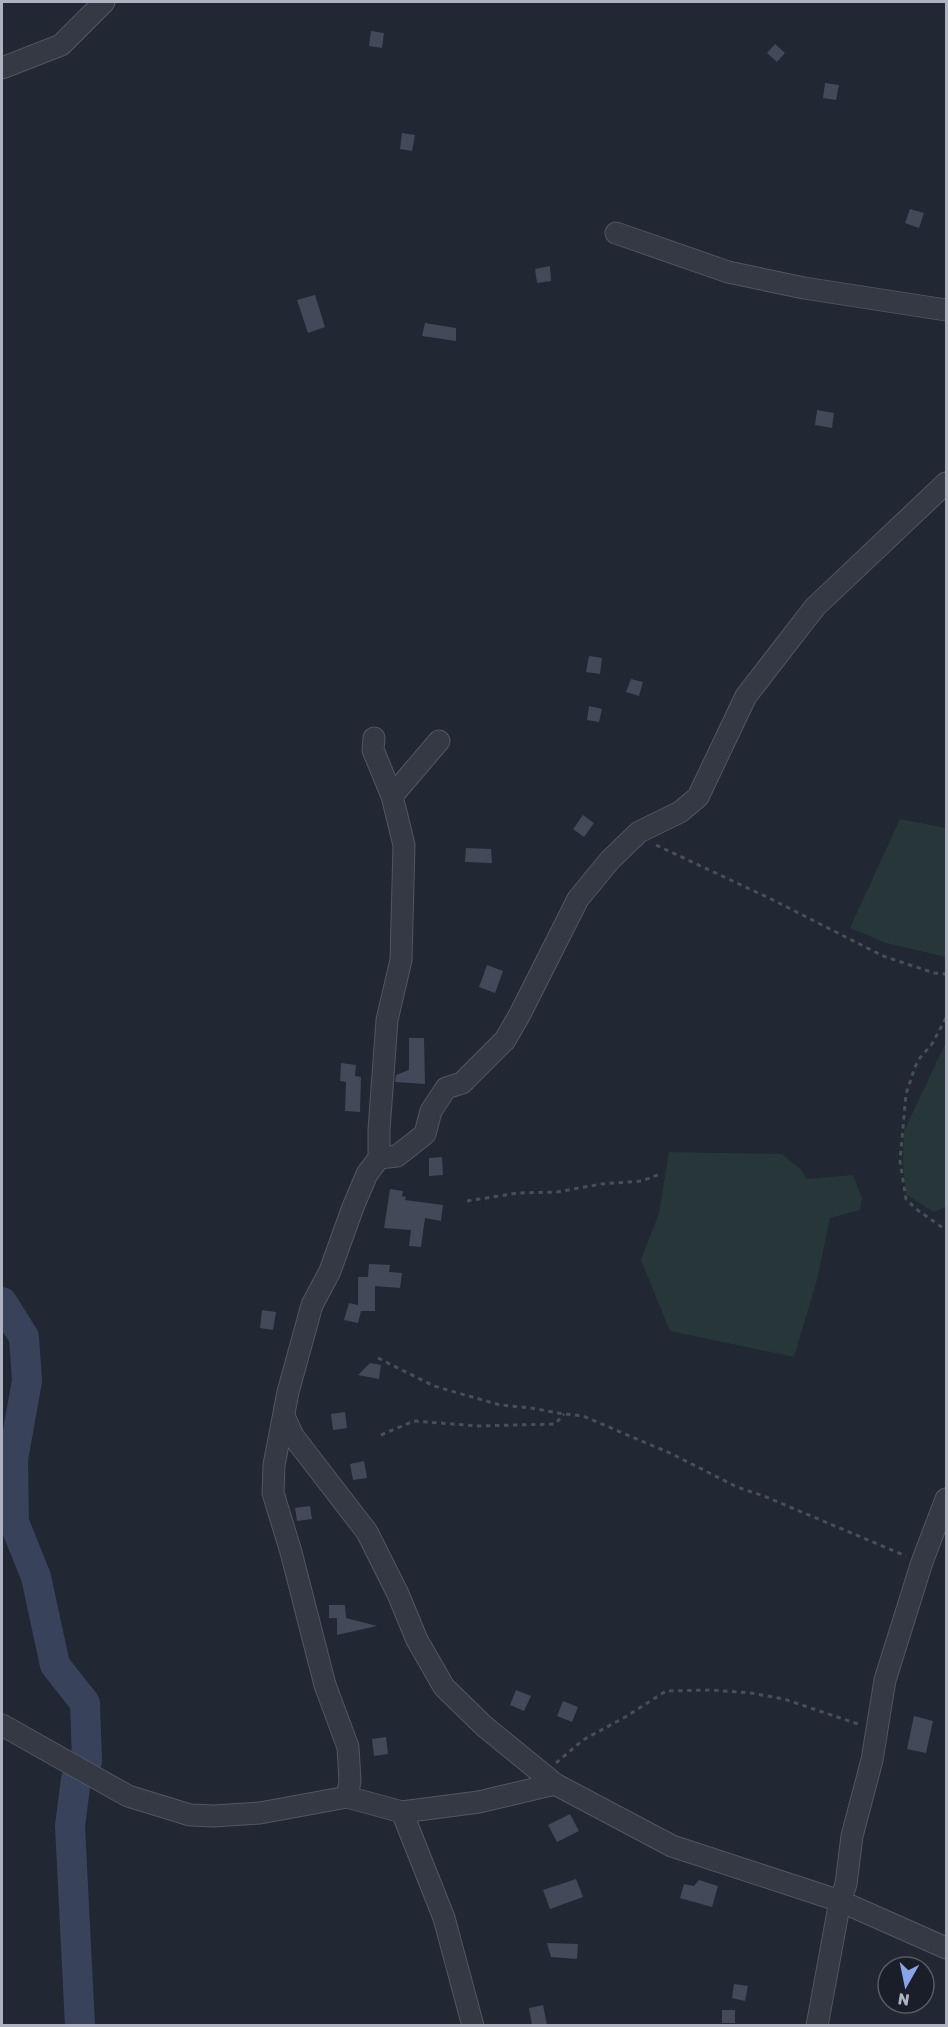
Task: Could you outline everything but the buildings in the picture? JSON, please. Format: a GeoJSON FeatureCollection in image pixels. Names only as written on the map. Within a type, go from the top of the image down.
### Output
{"type":"FeatureCollection","features":[{"type":"Feature","properties":{"kind":"street"},"geometry":{"type":"LineString","coordinates":[[2,68],[61,45],[104,2]]}},
{"type":"Feature","properties":{"kind":"street"},"geometry":{"type":"LineString","coordinates":[[616,233],[728,272],[804,288],[946,310]]}},
{"type":"Feature","properties":{"kind":"street"},"geometry":{"type":"LineString","coordinates":[[379,1158],[398,1156],[425,1134],[430,1111],[446,1089],[462,1083],[505,1040],[579,899],[610,860],[639,832],[680,812],[698,797],[746,696],[815,606],[946,483]]}},
{"type":"Feature","properties":{"kind":"street"},"geometry":{"type":"LineString","coordinates":[[347,1797],[350,1781],[348,1747],[325,1685],[291,1552],[273,1493],[274,1465],[284,1416],[297,1355],[312,1305],[330,1271],[362,1185],[379,1158],[387,1020],[401,960],[404,845],[392,796],[374,750],[374,738]]}},
{"type":"Feature","properties":{"kind":"street"},"geometry":{"type":"LineString","coordinates":[[392,796],[439,741]]}},
{"type":"Feature","properties":{"kind":"street"},"geometry":{"type":"LineString","coordinates":[[284,1416],[293,1436],[312,1457],[367,1532],[398,1594],[417,1640],[444,1687],[484,1726],[555,1784],[672,1846],[840,1901],[946,1948]]}},
{"type":"Feature","properties":{"kind":"street"},"geometry":{"type":"LineString","coordinates":[[817,2025],[840,1901],[846,1884],[852,1836],[865,1793],[888,1672],[922,1562],[946,1499]]}},
{"type":"Feature","properties":{"kind":"street"},"geometry":{"type":"LineString","coordinates":[[5,1729],[128,1796],[190,1815],[260,1813],[347,1797],[402,1812],[479,1802],[555,1784]]}},
{"type":"Feature","properties":{"kind":"street"},"geometry":{"type":"LineString","coordinates":[[402,1812],[444,1918],[473,2025]]}},
{"type":"Feature","properties":{"kind":"path"},"geometry":{"type":"LineString","coordinates":[[639,832],[656,845],[771,899],[883,957],[934,973],[946,974]]}},
{"type":"Feature","properties":{"kind":"path"},"geometry":{"type":"LineString","coordinates":[[946,1018],[932,1044],[919,1059],[906,1094],[900,1161],[906,1199],[946,1230]]}},
{"type":"Feature","properties":{"kind":"path"},"geometry":{"type":"LineString","coordinates":[[467,1201],[518,1193],[557,1192],[602,1184],[642,1181],[660,1174]]}},
{"type":"Feature","properties":{"kind":"path"},"geometry":{"type":"LineString","coordinates":[[378,1359],[434,1386],[500,1406],[583,1416],[708,1471],[737,1487],[764,1496],[868,1542],[922,1562]]}},
{"type":"Feature","properties":{"kind":"path"},"geometry":{"type":"LineString","coordinates":[[381,1435],[414,1421],[478,1426],[555,1424],[564,1414]]}},
{"type":"Feature","properties":{"kind":"path"},"geometry":{"type":"LineString","coordinates":[[555,1784],[551,1768],[571,1749],[582,1740],[627,1716],[666,1691],[711,1690],[762,1695],[784,1699],[878,1729]]}},
{"type":"Feature","properties":{"kind":"shaded area"},"geometry":{"type":"Polygon","coordinates":[[[900,819],[946,828],[946,957],[886,943],[850,928],[900,819]]]}},
{"type":"Feature","properties":{"kind":"shaded area"},"geometry":{"type":"Polygon","coordinates":[[[946,1042],[946,1207],[933,1212],[906,1194],[903,1163],[904,1131],[946,1042]]]}},
{"type":"Feature","properties":{"kind":"shaded area"},"geometry":{"type":"Polygon","coordinates":[[[669,1152],[782,1154],[808,1179],[853,1175],[862,1198],[860,1210],[830,1218],[817,1280],[794,1357],[670,1331],[641,1260],[659,1213],[669,1152]]]}},
{"type":"Feature","properties":{"kind":"waterway"},"geometry":{"type":"LineString","coordinates":[[2,1302],[24,1337],[27,1381],[13,1459],[14,1522],[36,1577],[55,1665],[85,1703],[87,1761]]}},
{"type":"Feature","properties":{"kind":"waterway"},"geometry":{"type":"LineString","coordinates":[[76,1779],[70,1826],[80,2026]]}}]}
